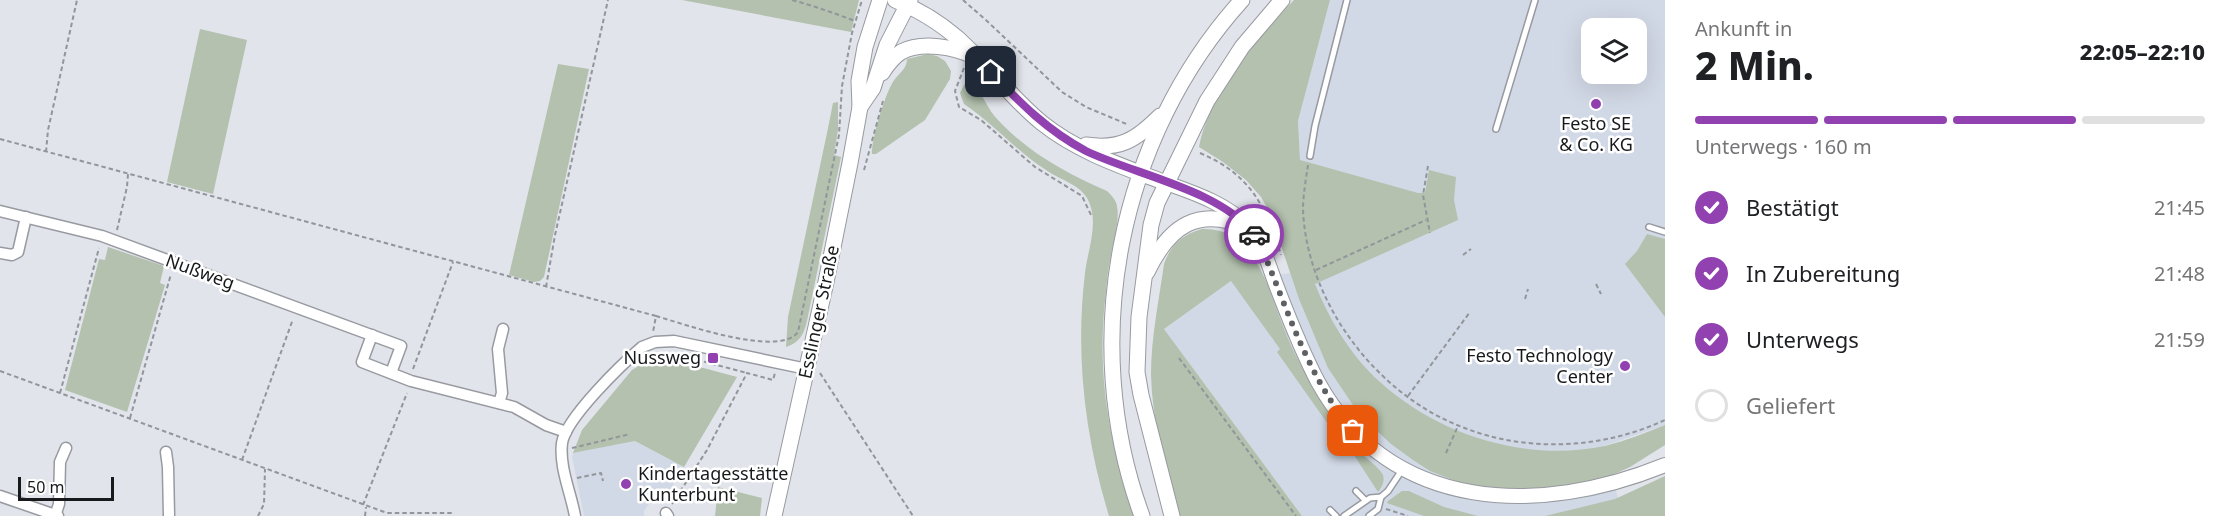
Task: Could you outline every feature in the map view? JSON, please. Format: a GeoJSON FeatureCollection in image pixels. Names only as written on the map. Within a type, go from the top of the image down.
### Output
{"type":"FeatureCollection","features":[{"type":"Feature","properties":{"kind":"main road","name":"Esslinger Straße"},"geometry":{"type":"LineString","coordinates":[[774,516],[813,371],[860,107],[859,81],[868,35],[880,0]]}},
{"type":"Feature","properties":{"kind":"main road"},"geometry":{"type":"LineString","coordinates":[[1142,516],[1127,468],[1113,389],[1111,349],[1114,290],[1119,257],[1141,173],[1169,106],[1211,36],[1242,0]]}},
{"type":"Feature","properties":{"kind":"main road"},"geometry":{"type":"LineString","coordinates":[[1172,516],[1138,381],[1138,338],[1143,283],[1154,212],[1218,81],[1250,36],[1282,0]]}},
{"type":"Feature","properties":{"kind":"main road","name":"Esslinger Straße"},"geometry":{"type":"LineString","coordinates":[[860,107],[877,79],[887,45],[904,2]]}},
{"type":"Feature","properties":{"kind":"main road"},"geometry":{"type":"LineString","coordinates":[[904,2],[952,33],[1029,112],[1068,141],[1106,160],[1167,183]]}},
{"type":"Feature","properties":{"kind":"main road"},"geometry":{"type":"LineString","coordinates":[[877,79],[892,60],[908,49],[938,47],[975,57]]}},
{"type":"Feature","properties":{"kind":"main road"},"geometry":{"type":"LineString","coordinates":[[1068,141],[1101,147],[1120,145],[1143,132],[1169,106]]}},
{"type":"Feature","properties":{"kind":"main road"},"geometry":{"type":"LineString","coordinates":[[1143,283],[1160,248],[1172,233],[1183,225],[1196,220],[1211,219],[1250,228]]}},
{"type":"Feature","properties":{"kind":"street"},"geometry":{"type":"LineString","coordinates":[[1167,183],[1213,202],[1250,228],[1262,249],[1297,337],[1326,395],[1363,442],[1400,473],[1438,494],[1479,506]]}},
{"type":"Feature","properties":{"kind":"street","name":"Nußweg"},"geometry":{"type":"LineString","coordinates":[[0,211],[102,236],[401,346],[391,373]]}},
{"type":"Feature","properties":{"kind":"street"},"geometry":{"type":"LineString","coordinates":[[0,253],[12,255],[18,252],[26,217]]}},
{"type":"Feature","properties":{"kind":"street"},"geometry":{"type":"LineString","coordinates":[[499,403],[502,393],[498,349],[503,329]]}},
{"type":"Feature","properties":{"kind":"street"},"geometry":{"type":"LineString","coordinates":[[372,335],[362,363],[410,380],[520,409],[546,425],[566,432]]}},
{"type":"Feature","properties":{"kind":"street"},"geometry":{"type":"LineString","coordinates":[[575,516],[562,450],[566,432],[574,419],[607,381],[642,347],[654,342],[682,342],[813,371]]}},
{"type":"Feature","properties":{"kind":"street"},"geometry":{"type":"LineString","coordinates":[[0,496],[56,516],[59,504],[60,462],[66,448]]}},
{"type":"Feature","properties":{"kind":"street"},"geometry":{"type":"LineString","coordinates":[[165,452],[168,468],[169,516]]}},
{"type":"Feature","properties":{"kind":"street"},"geometry":{"type":"LineString","coordinates":[[1563,506],[1616,491],[1665,465]]}},
{"type":"Feature","properties":{"kind":"lane"},"geometry":{"type":"LineString","coordinates":[[1310,156],[1347,0]]}},
{"type":"Feature","properties":{"kind":"lane"},"geometry":{"type":"LineString","coordinates":[[1496,129],[1534,0]]}},
{"type":"Feature","properties":{"kind":"lane"},"geometry":{"type":"LineString","coordinates":[[1649,227],[1665,232]]}},
{"type":"Feature","properties":{"kind":"lane"},"geometry":{"type":"LineString","coordinates":[[1344,516],[1365,500],[1381,497],[1400,473]]}},
{"type":"Feature","properties":{"kind":"lane"},"geometry":{"type":"LineString","coordinates":[[1356,491],[1365,500]]}},
{"type":"Feature","properties":{"kind":"lane"},"geometry":{"type":"LineString","coordinates":[[1369,516],[1378,509],[1381,497]]}},
{"type":"Feature","properties":{"kind":"lane"},"geometry":{"type":"LineString","coordinates":[[1330,510],[1336,516]]}},
{"type":"Feature","properties":{"kind":"path"},"geometry":{"type":"LineString","coordinates":[[46,152],[48,130],[77,0]]}},
{"type":"Feature","properties":{"kind":"path"},"geometry":{"type":"LineString","coordinates":[[546,287],[555,235],[608,0]]}},
{"type":"Feature","properties":{"kind":"path"},"geometry":{"type":"LineString","coordinates":[[792,0],[828,10],[855,21]]}},
{"type":"Feature","properties":{"kind":"path"},"geometry":{"type":"LineString","coordinates":[[0,138],[656,316],[753,341],[781,342],[795,336],[801,321],[839,135],[842,87],[855,21],[862,0]]}},
{"type":"Feature","properties":{"kind":"path"},"geometry":{"type":"LineString","coordinates":[[963,0],[1062,92],[1086,107],[1131,126]]}},
{"type":"Feature","properties":{"kind":"path"},"geometry":{"type":"LineString","coordinates":[[975,57],[957,82],[955,95],[959,107],[981,120],[1035,167],[1082,196],[1091,215]]}},
{"type":"Feature","properties":{"kind":"path"},"geometry":{"type":"LineString","coordinates":[[864,172],[883,99]]}},
{"type":"Feature","properties":{"kind":"path"},"geometry":{"type":"LineString","coordinates":[[1200,153],[1234,174],[1259,199],[1268,216],[1283,262]]}},
{"type":"Feature","properties":{"kind":"path"},"geometry":{"type":"LineString","coordinates":[[1310,156],[1303,208],[1306,236],[1316,270],[1333,311],[1347,335],[1384,379],[1458,426],[1513,441],[1542,445],[1616,438],[1665,420]]}},
{"type":"Feature","properties":{"kind":"path"},"geometry":{"type":"LineString","coordinates":[[1428,166],[1423,187],[1426,220],[1430,233]]}},
{"type":"Feature","properties":{"kind":"path"},"geometry":{"type":"LineString","coordinates":[[117,231],[128,187],[128,174]]}},
{"type":"Feature","properties":{"kind":"path"},"geometry":{"type":"LineString","coordinates":[[1316,270],[1426,220]]}},
{"type":"Feature","properties":{"kind":"path"},"geometry":{"type":"LineString","coordinates":[[60,393],[102,236]]}},
{"type":"Feature","properties":{"kind":"path"},"geometry":{"type":"LineString","coordinates":[[1463,255],[1472,249]]}},
{"type":"Feature","properties":{"kind":"path"},"geometry":{"type":"LineString","coordinates":[[130,418],[174,262]]}},
{"type":"Feature","properties":{"kind":"path"},"geometry":{"type":"LineString","coordinates":[[365,516],[365,505],[453,262]]}},
{"type":"Feature","properties":{"kind":"path"},"geometry":{"type":"LineString","coordinates":[[1596,284],[1601,294]]}},
{"type":"Feature","properties":{"kind":"path"},"geometry":{"type":"LineString","coordinates":[[1525,299],[1528,289]]}},
{"type":"Feature","properties":{"kind":"path"},"geometry":{"type":"LineString","coordinates":[[242,460],[297,307]]}},
{"type":"Feature","properties":{"kind":"path"},"geometry":{"type":"LineString","coordinates":[[1408,396],[1470,312]]}},
{"type":"Feature","properties":{"kind":"path"},"geometry":{"type":"LineString","coordinates":[[656,316],[653,331],[654,342],[662,352],[773,380],[781,342]]}},
{"type":"Feature","properties":{"kind":"path"},"geometry":{"type":"LineString","coordinates":[[1179,358],[1296,516]]}},
{"type":"Feature","properties":{"kind":"path"},"geometry":{"type":"LineString","coordinates":[[0,371],[387,513],[451,513],[452,516]]}},
{"type":"Feature","properties":{"kind":"path"},"geometry":{"type":"LineString","coordinates":[[813,371],[913,516]]}},
{"type":"Feature","properties":{"kind":"path"},"geometry":{"type":"LineString","coordinates":[[667,514],[706,450],[747,373]]}},
{"type":"Feature","properties":{"kind":"path"},"geometry":{"type":"LineString","coordinates":[[1446,453],[1458,426]]}},
{"type":"Feature","properties":{"kind":"path"},"geometry":{"type":"LineString","coordinates":[[562,450],[630,434]]}},
{"type":"Feature","properties":{"kind":"path"},"geometry":{"type":"LineString","coordinates":[[258,516],[264,504],[265,468]]}},
{"type":"Feature","properties":{"kind":"path"},"geometry":{"type":"LineString","coordinates":[[567,480],[601,473],[603,481]]}},
{"type":"Feature","properties":{"kind":"path"},"geometry":{"type":"LineString","coordinates":[[1386,509],[1408,516]]}},
{"type":"Feature","properties":{"kind":"shaded area"},"geometry":{"type":"Polygon","coordinates":[[[1330,0],[1665,0],[1665,425],[1604,446],[1623,516],[1302,516],[1164,329],[1231,281],[1306,271],[1298,121],[1330,0]]]}},
{"type":"Feature","properties":{"kind":"shaded area","name":"Kindertagesstätte Kunterbunt"},"geometry":{"type":"Polygon","coordinates":[[[635,441],[684,467],[662,503],[649,504],[644,511],[644,516],[584,516],[573,453],[635,441]]]}},
{"type":"Feature","properties":{"kind":"green space"},"geometry":{"type":"Polygon","coordinates":[[[682,0],[859,0],[851,32],[682,0]]]}},
{"type":"Feature","properties":{"kind":"green space"},"geometry":{"type":"Polygon","coordinates":[[[1294,0],[1330,0],[1298,121],[1300,160],[1418,193],[1425,193],[1429,170],[1456,177],[1454,200],[1458,220],[1315,284],[1327,311],[1369,372],[1404,401],[1429,417],[1485,440],[1515,447],[1575,450],[1605,446],[1665,425],[1665,445],[1630,467],[1597,482],[1524,493],[1463,484],[1430,471],[1391,444],[1359,414],[1328,368],[1299,299],[1270,213],[1261,197],[1246,180],[1199,147],[1204,127],[1213,107],[1236,68],[1294,0]]]}},
{"type":"Feature","properties":{"kind":"green space"},"geometry":{"type":"Polygon","coordinates":[[[200,29],[247,40],[213,194],[167,182],[200,29]]]}},
{"type":"Feature","properties":{"kind":"green space"},"geometry":{"type":"Polygon","coordinates":[[[928,54],[945,61],[951,71],[950,79],[925,120],[876,154],[872,154],[879,118],[893,82],[904,69],[907,59],[928,54]]]}},
{"type":"Feature","properties":{"kind":"green space"},"geometry":{"type":"Polygon","coordinates":[[[558,64],[589,69],[544,277],[534,282],[509,275],[558,64]]]}},
{"type":"Feature","properties":{"kind":"green space"},"geometry":{"type":"Polygon","coordinates":[[[967,82],[975,86],[994,116],[1022,142],[1063,169],[1107,191],[1116,202],[1117,225],[1108,270],[1103,321],[1104,378],[1118,462],[1136,516],[1109,516],[1088,426],[1081,334],[1085,273],[1093,225],[1091,207],[1084,193],[1035,162],[964,104],[960,93],[967,82]]]}},
{"type":"Feature","properties":{"kind":"green space"},"geometry":{"type":"Polygon","coordinates":[[[838,102],[838,130],[834,155],[841,157],[807,321],[799,339],[786,347],[788,317],[833,103],[838,102]]]}},
{"type":"Feature","properties":{"kind":"green space"},"geometry":{"type":"Polygon","coordinates":[[[1202,229],[1221,231],[1236,238],[1258,264],[1291,345],[1312,385],[1344,434],[1383,475],[1383,484],[1378,492],[1354,455],[1335,434],[1277,352],[1280,349],[1231,281],[1164,329],[1302,516],[1178,516],[1154,411],[1151,375],[1152,347],[1164,264],[1178,241],[1202,229]]]}},
{"type":"Feature","properties":{"kind":"green space"},"geometry":{"type":"Polygon","coordinates":[[[1647,234],[1665,239],[1665,317],[1625,264],[1637,251],[1647,234]]]}},
{"type":"Feature","properties":{"kind":"green space"},"geometry":{"type":"Polygon","coordinates":[[[108,247],[164,266],[160,283],[165,285],[127,412],[65,390],[99,259],[105,260],[108,247]]]}},
{"type":"Feature","properties":{"kind":"green space"},"geometry":{"type":"Polygon","coordinates":[[[653,357],[737,377],[684,467],[635,441],[573,453],[582,430],[632,370],[653,357]]]}},
{"type":"Feature","properties":{"kind":"green space"},"geometry":{"type":"Polygon","coordinates":[[[1665,476],[1665,516],[1545,516],[1615,499],[1665,476]]]}},
{"type":"Feature","properties":{"kind":"green space"},"geometry":{"type":"Polygon","coordinates":[[[718,487],[762,498],[760,516],[715,516],[718,487]]]}},
{"type":"Feature","properties":{"kind":"green space"},"geometry":{"type":"Polygon","coordinates":[[[1402,491],[1409,491],[1444,507],[1478,516],[1424,516],[1387,503],[1402,491]]]}},
{"type":"Feature","properties":{"kind":"way so far"},"geometry":{"type":"LineString","coordinates":[[1254,234],[1311,368],[1326,395],[1353,431]]}},
{"type":"Feature","properties":{"kind":"place","name":"Festo SE & Co. KG"},"geometry":{"type":"Point","coordinates":[1596,104]}},
{"type":"Feature","properties":{"kind":"place","name":"Nussweg"},"geometry":{"type":"Point","coordinates":[713,358]}},
{"type":"Feature","properties":{"kind":"place","name":"Festo Technology Center"},"geometry":{"type":"Point","coordinates":[1625,366]}},
{"type":"Feature","properties":{"kind":"place","name":"Kindertagesstätte Kunterbunt"},"geometry":{"type":"Point","coordinates":[626,484]}},
{"type":"Feature","properties":{"kind":"route"},"geometry":{"type":"LineString","coordinates":[[991,72],[1041,122],[1068,141],[1106,160],[1213,202],[1242,221],[1254,234]]}}]}
